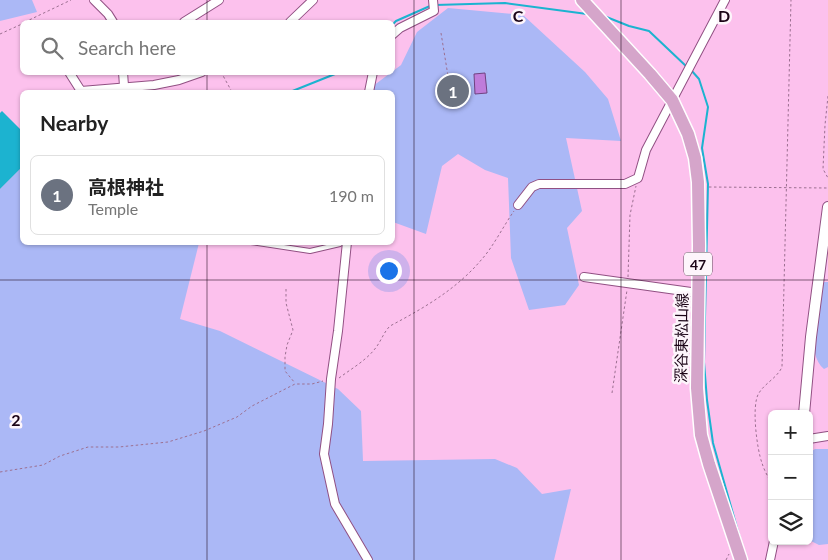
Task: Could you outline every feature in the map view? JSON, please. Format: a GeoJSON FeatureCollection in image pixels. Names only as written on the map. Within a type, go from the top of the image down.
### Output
{"type":"FeatureCollection","features":[{"type":"Feature","properties":{"kind":"main road","name":"深谷東松山線"},"geometry":{"type":"LineString","coordinates":[[582,0],[672,100],[688,134],[695,158],[698,186],[697,388],[701,435],[740,560]]}},
{"type":"Feature","properties":{"kind":"street"},"geometry":{"type":"LineString","coordinates":[[94,0],[112,20]]}},
{"type":"Feature","properties":{"kind":"street"},"geometry":{"type":"LineString","coordinates":[[187,20],[219,0]]}},
{"type":"Feature","properties":{"kind":"street"},"geometry":{"type":"LineString","coordinates":[[292,20],[313,0]]}},
{"type":"Feature","properties":{"kind":"street"},"geometry":{"type":"LineString","coordinates":[[395,32],[434,11],[432,0]]}},
{"type":"Feature","properties":{"kind":"street"},"geometry":{"type":"LineString","coordinates":[[518,205],[532,187],[539,184],[625,184],[638,178],[646,150],[725,0]]}},
{"type":"Feature","properties":{"kind":"street"},"geometry":{"type":"LineString","coordinates":[[71,75],[80,90]]}},
{"type":"Feature","properties":{"kind":"street"},"geometry":{"type":"LineString","coordinates":[[123,75],[124,86]]}},
{"type":"Feature","properties":{"kind":"street"},"geometry":{"type":"LineString","coordinates":[[90,90],[154,85],[193,75]]}},
{"type":"Feature","properties":{"kind":"street"},"geometry":{"type":"LineString","coordinates":[[370,90],[373,75]]}},
{"type":"Feature","properties":{"kind":"street"},"geometry":{"type":"LineString","coordinates":[[804,410],[812,328],[828,207]]}},
{"type":"Feature","properties":{"kind":"street"},"geometry":{"type":"LineString","coordinates":[[344,245],[338,332],[331,379],[324,454],[334,504],[368,560]]}},
{"type":"Feature","properties":{"kind":"street"},"geometry":{"type":"LineString","coordinates":[[584,277],[698,292]]}},
{"type":"Feature","properties":{"kind":"street"},"geometry":{"type":"LineString","coordinates":[[813,438],[828,436]]}},
{"type":"Feature","properties":{"kind":"street"},"geometry":{"type":"LineString","coordinates":[[770,560],[773,545]]}},
{"type":"Feature","properties":{"kind":"lane"},"geometry":{"type":"LineString","coordinates":[[270,245],[310,251],[336,245]]}},
{"type":"Feature","properties":{"kind":"path"},"geometry":{"type":"LineString","coordinates":[[29,20],[71,0]]}},
{"type":"Feature","properties":{"kind":"path"},"geometry":{"type":"LineString","coordinates":[[768,476],[762,464],[757,441],[755,415],[757,394],[779,373],[782,367],[791,0]]}},
{"type":"Feature","properties":{"kind":"path"},"geometry":{"type":"LineString","coordinates":[[0,34],[20,25]]}},
{"type":"Feature","properties":{"kind":"path"},"geometry":{"type":"LineString","coordinates":[[441,34],[449,82]]}},
{"type":"Feature","properties":{"kind":"path"},"geometry":{"type":"LineString","coordinates":[[223,75],[231,90]]}},
{"type":"Feature","properties":{"kind":"path"},"geometry":{"type":"LineString","coordinates":[[828,96],[823,169],[828,178]]}},
{"type":"Feature","properties":{"kind":"path"},"geometry":{"type":"LineString","coordinates":[[698,186],[828,188]]}},
{"type":"Feature","properties":{"kind":"path"},"geometry":{"type":"LineString","coordinates":[[0,472],[43,465],[60,456],[88,447],[119,448],[158,443],[195,434],[237,417],[252,406],[295,384],[312,384],[338,379],[374,351],[390,326],[440,298],[484,258],[518,205]]}},
{"type":"Feature","properties":{"kind":"path"},"geometry":{"type":"LineString","coordinates":[[286,289],[286,303],[293,330],[287,345],[285,357],[286,371],[295,384]]}},
{"type":"Feature","properties":{"kind":"shaded area"},"geometry":{"type":"Polygon","coordinates":[[[0,0],[32,0],[37,12],[0,21],[0,0]]]}},
{"type":"Feature","properties":{"kind":"shaded area"},"geometry":{"type":"Polygon","coordinates":[[[448,8],[523,15],[585,72],[608,99],[621,141],[566,138],[582,211],[567,228],[579,285],[565,305],[529,310],[511,258],[508,178],[485,170],[458,154],[442,166],[426,234],[395,223],[395,90],[373,90],[373,86],[388,75],[395,75],[395,70],[401,65],[417,32],[448,8]]]}},
{"type":"Feature","properties":{"kind":"shaded area"},"geometry":{"type":"Polygon","coordinates":[[[2,111],[20,129],[20,169],[0,189],[0,113],[2,111]]]}},
{"type":"Feature","properties":{"kind":"shaded area"},"geometry":{"type":"Polygon","coordinates":[[[20,169],[20,245],[198,245],[180,319],[220,331],[338,389],[361,411],[363,461],[495,459],[517,468],[542,494],[571,489],[554,560],[0,560],[0,189],[20,169]]]}},
{"type":"Feature","properties":{"kind":"shaded area"},"geometry":{"type":"Polygon","coordinates":[[[824,282],[828,282],[828,367],[824,369],[818,362],[815,352],[813,330],[819,286],[824,282]]]}},
{"type":"Feature","properties":{"kind":"shaded area"},"geometry":{"type":"Polygon","coordinates":[[[828,449],[828,544],[819,545],[813,542],[813,450],[828,449]]]}},
{"type":"Feature","properties":{"kind":"building"},"geometry":{"type":"Polygon","coordinates":[[[485,73],[487,93],[475,94],[474,74],[485,73]]]}},
{"type":"Feature","properties":{"kind":"waterway"},"geometry":{"type":"LineString","coordinates":[[435,5],[505,3],[587,14]]}},
{"type":"Feature","properties":{"kind":"waterway"},"geometry":{"type":"LineString","coordinates":[[395,22],[430,6]]}},
{"type":"Feature","properties":{"kind":"waterway"},"geometry":{"type":"LineString","coordinates":[[604,16],[629,26],[649,31],[687,67]]}},
{"type":"Feature","properties":{"kind":"waterway"},"geometry":{"type":"LineString","coordinates":[[691,70],[699,79],[708,107],[702,148],[708,184],[704,362],[707,400],[713,443],[741,542]]}},
{"type":"Feature","properties":{"kind":"waterway"},"geometry":{"type":"LineString","coordinates":[[295,90],[332,75]]}},
{"type":"Feature","properties":{"kind":"place","name":"高根神社"},"geometry":{"type":"Point","coordinates":[453,91]}}]}
